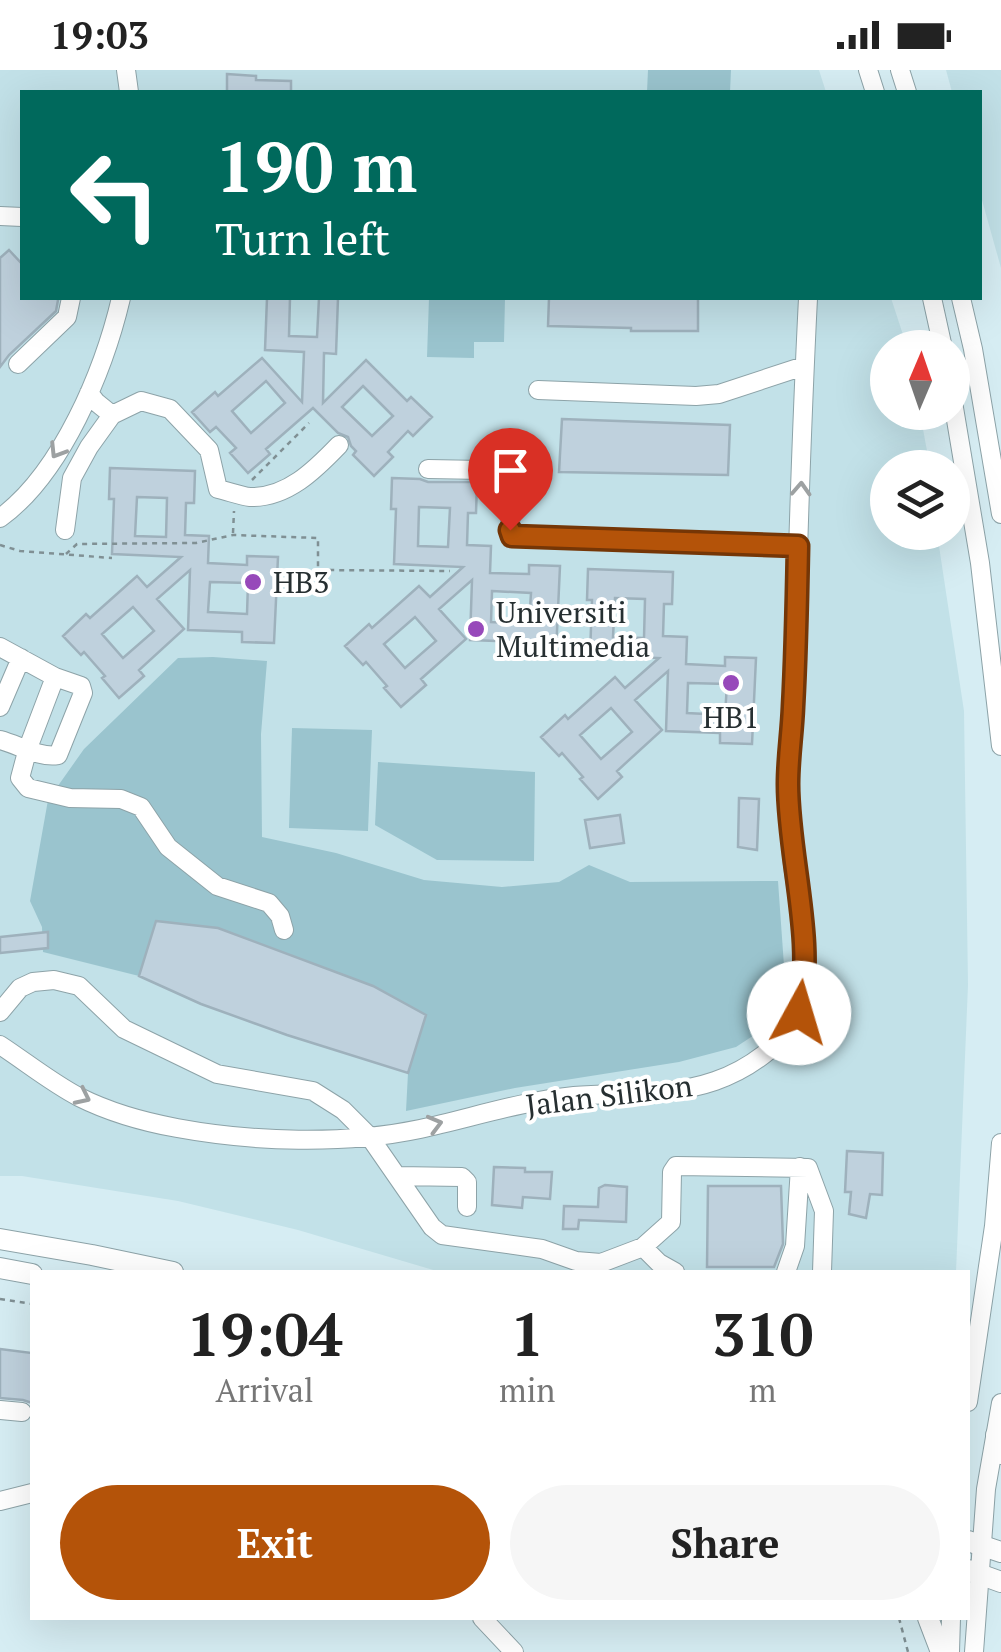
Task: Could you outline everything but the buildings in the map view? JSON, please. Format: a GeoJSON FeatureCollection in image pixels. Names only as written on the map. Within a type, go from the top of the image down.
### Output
{"type":"FeatureCollection","features":[{"type":"Feature","properties":{"kind":"main road"},"geometry":{"type":"LineString","coordinates":[[0,1239],[163,1270]]}},
{"type":"Feature","properties":{"kind":"main road"},"geometry":{"type":"LineString","coordinates":[[0,1268],[30,1274]]}},
{"type":"Feature","properties":{"kind":"main road"},"geometry":{"type":"LineString","coordinates":[[974,1543],[1001,1552]]}},
{"type":"Feature","properties":{"kind":"main road"},"geometry":{"type":"LineString","coordinates":[[974,1572],[1001,1582]]}},
{"type":"Feature","properties":{"kind":"main road"},"geometry":{"type":"LineString","coordinates":[[929,1620],[942,1652]]}},
{"type":"Feature","properties":{"kind":"street"},"geometry":{"type":"LineString","coordinates":[[18,364],[66,317],[70,300]]}},
{"type":"Feature","properties":{"kind":"street"},"geometry":{"type":"LineString","coordinates":[[0,518],[14,508],[58,454],[101,370],[121,300]]}},
{"type":"Feature","properties":{"kind":"street","name":"Jalan Silikon"},"geometry":{"type":"LineString","coordinates":[[0,1045],[79,1097],[128,1116],[175,1128],[277,1139],[369,1136],[573,1096],[644,1094],[716,1081],[759,1059],[799,1013],[804,992],[788,783],[808,300]]}},
{"type":"Feature","properties":{"kind":"street"},"geometry":{"type":"LineString","coordinates":[[932,300],[939,330]]}},
{"type":"Feature","properties":{"kind":"street"},"geometry":{"type":"LineString","coordinates":[[962,300],[1001,514]]}},
{"type":"Feature","properties":{"kind":"street"},"geometry":{"type":"LineString","coordinates":[[538,390],[719,394],[804,366]]}},
{"type":"Feature","properties":{"kind":"street"},"geometry":{"type":"LineString","coordinates":[[89,393],[112,415]]}},
{"type":"Feature","properties":{"kind":"street"},"geometry":{"type":"LineString","coordinates":[[65,530],[72,478],[89,448],[112,415],[141,402],[170,409],[209,450],[218,489],[251,497],[289,489],[339,446]]}},
{"type":"Feature","properties":{"kind":"street"},"geometry":{"type":"LineString","coordinates":[[958,430],[980,563],[1001,746]]}},
{"type":"Feature","properties":{"kind":"street"},"geometry":{"type":"LineString","coordinates":[[428,469],[534,471]]}},
{"type":"Feature","properties":{"kind":"street"},"geometry":{"type":"LineString","coordinates":[[512,470],[512,536],[798,546]]}},
{"type":"Feature","properties":{"kind":"street"},"geometry":{"type":"LineString","coordinates":[[0,647],[55,677],[81,686],[83,693],[58,754],[44,756],[0,740]]}},
{"type":"Feature","properties":{"kind":"street"},"geometry":{"type":"LineString","coordinates":[[0,707],[21,658]]}},
{"type":"Feature","properties":{"kind":"street"},"geometry":{"type":"LineString","coordinates":[[55,677],[20,778],[28,788],[70,798],[120,799],[141,807],[168,848],[217,886],[269,903],[280,916],[284,930]]}},
{"type":"Feature","properties":{"kind":"street"},"geometry":{"type":"LineString","coordinates":[[0,1012],[20,988],[32,982],[54,980],[79,986],[124,1029],[152,1044],[217,1074],[313,1091],[343,1110],[369,1136],[432,1227],[442,1235],[542,1250],[576,1261],[600,1263],[619,1258],[643,1246],[672,1222],[672,1172],[676,1166],[808,1168],[824,1212],[822,1270]]}},
{"type":"Feature","properties":{"kind":"street"},"geometry":{"type":"LineString","coordinates":[[970,1388],[994,1226],[1001,1143]]}},
{"type":"Feature","properties":{"kind":"street"},"geometry":{"type":"LineString","coordinates":[[787,1270],[794,1246],[800,1167]]}},
{"type":"Feature","properties":{"kind":"street"},"geometry":{"type":"LineString","coordinates":[[396,1176],[462,1177],[467,1182],[468,1207]]}},
{"type":"Feature","properties":{"kind":"street"},"geometry":{"type":"LineString","coordinates":[[643,1246],[671,1270]]}},
{"type":"Feature","properties":{"kind":"street"},"geometry":{"type":"LineString","coordinates":[[974,1652],[974,1543],[999,1444],[1001,1403]]}},
{"type":"Feature","properties":{"kind":"street"},"geometry":{"type":"LineString","coordinates":[[0,1410],[22,1412]]}},
{"type":"Feature","properties":{"kind":"street"},"geometry":{"type":"LineString","coordinates":[[0,1501],[30,1493]]}},
{"type":"Feature","properties":{"kind":"street"},"geometry":{"type":"LineString","coordinates":[[484,1620],[514,1652]]}},
{"type":"Feature","properties":{"kind":"street"},"geometry":{"type":"LineString","coordinates":[[950,1652],[952,1620]]}},
{"type":"Feature","properties":{"kind":"path"},"geometry":{"type":"LineString","coordinates":[[233,534],[235,497],[310,423]]}},
{"type":"Feature","properties":{"kind":"path"},"geometry":{"type":"LineString","coordinates":[[66,554],[77,544],[196,543],[233,534],[318,538],[318,570],[450,572]]}},
{"type":"Feature","properties":{"kind":"path"},"geometry":{"type":"LineString","coordinates":[[0,545],[20,551],[112,558]]}},
{"type":"Feature","properties":{"kind":"path"},"geometry":{"type":"LineString","coordinates":[[0,1300],[30,1304]]}},
{"type":"Feature","properties":{"kind":"path"},"geometry":{"type":"LineString","coordinates":[[900,1620],[908,1652]]}},
{"type":"Feature","properties":{"kind":"shaded area","name":"Universiti Multimedia"},"geometry":{"type":"Polygon","coordinates":[[[0,70],[819,70],[825,90],[20,90],[20,300],[892,300],[901,330],[870,330],[870,430],[923,430],[927,450],[870,450],[870,550],[940,550],[964,711],[968,985],[956,1270],[433,1270],[298,1230],[178,1201],[22,1176],[0,1176],[0,70]]]}},
{"type":"Feature","properties":{"kind":"shaded area"},"geometry":{"type":"Polygon","coordinates":[[[648,70],[731,70],[730,90],[647,90],[648,70]]]}},
{"type":"Feature","properties":{"kind":"shaded area"},"geometry":{"type":"Polygon","coordinates":[[[946,70],[1001,70],[1001,268],[982,200],[982,90],[951,90],[946,70]]]}},
{"type":"Feature","properties":{"kind":"shaded area"},"geometry":{"type":"Polygon","coordinates":[[[429,300],[505,300],[504,342],[474,342],[474,358],[427,357],[429,300]]]}},
{"type":"Feature","properties":{"kind":"shaded area"},"geometry":{"type":"Polygon","coordinates":[[[178,658],[267,661],[261,734],[262,837],[336,853],[424,880],[502,887],[559,882],[589,865],[630,882],[778,881],[785,980],[771,1024],[736,1047],[679,1062],[515,1088],[406,1111],[408,1073],[426,1016],[373,986],[218,928],[156,921],[139,976],[43,952],[42,927],[30,901],[48,800],[84,749],[178,658]]]}},
{"type":"Feature","properties":{"kind":"shaded area"},"geometry":{"type":"Polygon","coordinates":[[[292,728],[372,730],[368,831],[289,828],[292,728]]]}},
{"type":"Feature","properties":{"kind":"shaded area"},"geometry":{"type":"Polygon","coordinates":[[[378,762],[535,772],[534,861],[437,860],[375,825],[378,762]]]}},
{"type":"Feature","properties":{"kind":"place","name":"HB3"},"geometry":{"type":"Point","coordinates":[253,582]}},
{"type":"Feature","properties":{"kind":"place","name":"Universiti Multimedia"},"geometry":{"type":"Point","coordinates":[476,629]}},
{"type":"Feature","properties":{"kind":"place","name":"HB1"},"geometry":{"type":"Point","coordinates":[731,683]}},
{"type":"Feature","properties":{"kind":"route"},"geometry":{"type":"LineString","coordinates":[[510,530],[512,536],[798,546],[788,783],[804,954],[804,992],[799,1013]]}}]}
